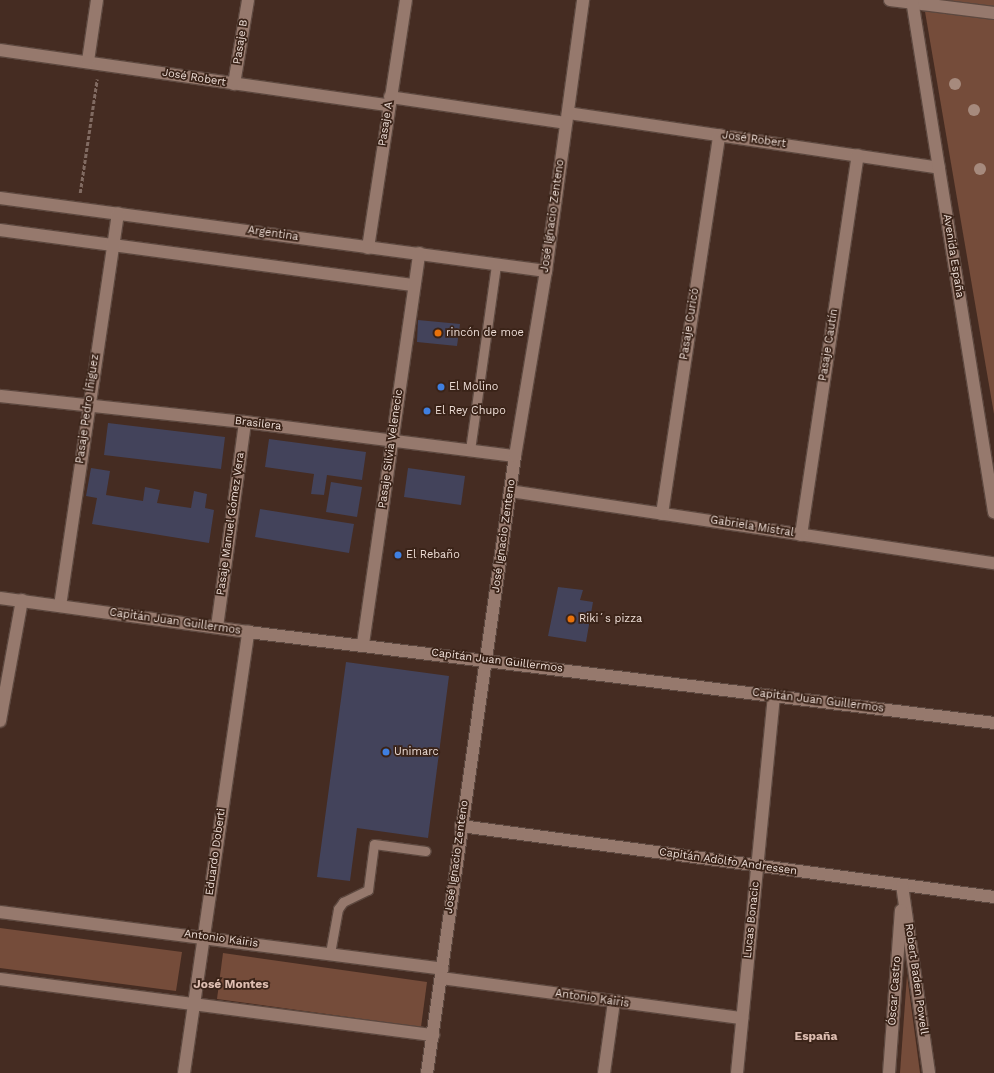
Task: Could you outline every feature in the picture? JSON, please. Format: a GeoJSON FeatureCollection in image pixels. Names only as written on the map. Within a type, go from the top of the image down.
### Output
{"type":"FeatureCollection","features":[{"type":"Feature","properties":{"kind":"street"},"geometry":{"type":"LineString","coordinates":[[94,62],[97,0]]}},
{"type":"Feature","properties":{"kind":"street","name":"Pasaje B"},"geometry":{"type":"LineString","coordinates":[[234,84],[248,0]]}},
{"type":"Feature","properties":{"kind":"street","name":"Pasaje A"},"geometry":{"type":"LineString","coordinates":[[368,248],[389,101],[406,0]]}},
{"type":"Feature","properties":{"kind":"street","name":"José Ignacio Zenteno"},"geometry":{"type":"LineString","coordinates":[[427,1073],[442,973],[461,826],[510,491],[546,271],[583,0]]}},
{"type":"Feature","properties":{"kind":"street"},"geometry":{"type":"LineString","coordinates":[[890,0],[994,13]]}},
{"type":"Feature","properties":{"kind":"street","name":"Avenida España"},"geometry":{"type":"LineString","coordinates":[[912,2],[940,168],[994,512]]}},
{"type":"Feature","properties":{"kind":"street","name":"José Robert"},"geometry":{"type":"LineString","coordinates":[[0,50],[94,62],[234,84],[719,135],[940,168]]}},
{"type":"Feature","properties":{"kind":"street","name":"Pasaje Curicó"},"geometry":{"type":"LineString","coordinates":[[662,514],[719,135]]}},
{"type":"Feature","properties":{"kind":"street","name":"Pasaje Cautín"},"geometry":{"type":"LineString","coordinates":[[801,534],[858,155]]}},
{"type":"Feature","properties":{"kind":"street","name":"Argentina"},"geometry":{"type":"LineString","coordinates":[[0,198],[546,271]]}},
{"type":"Feature","properties":{"kind":"street","name":"Pasaje Pedro Íñiguez"},"geometry":{"type":"LineString","coordinates":[[60,606],[88,405],[118,213]]}},
{"type":"Feature","properties":{"kind":"street"},"geometry":{"type":"LineString","coordinates":[[0,230],[414,284]]}},
{"type":"Feature","properties":{"kind":"street","name":"Pasaje Silvia Velenecic"},"geometry":{"type":"LineString","coordinates":[[363,644],[419,253]]}},
{"type":"Feature","properties":{"kind":"street","name":"Brasilera"},"geometry":{"type":"LineString","coordinates":[[0,396],[393,439],[516,456]]}},
{"type":"Feature","properties":{"kind":"street","name":"Pasaje Manuel Gómez Vera"},"geometry":{"type":"LineString","coordinates":[[217,627],[245,422]]}},
{"type":"Feature","properties":{"kind":"street","name":"Gabriela Mistral"},"geometry":{"type":"LineString","coordinates":[[510,491],[994,563]]}},
{"type":"Feature","properties":{"kind":"street","name":"Capitán Juan Guillermos"},"geometry":{"type":"LineString","coordinates":[[0,598],[248,632],[363,644],[994,723]]}},
{"type":"Feature","properties":{"kind":"street"},"geometry":{"type":"LineString","coordinates":[[0,721],[22,600]]}},
{"type":"Feature","properties":{"kind":"street","name":"Eduardo Doberti"},"geometry":{"type":"LineString","coordinates":[[184,1073],[248,632]]}},
{"type":"Feature","properties":{"kind":"street","name":"Lucas Bonacic"},"geometry":{"type":"LineString","coordinates":[[737,1073],[774,696]]}},
{"type":"Feature","properties":{"kind":"street","name":"Capitán Adolfo Andressen"},"geometry":{"type":"LineString","coordinates":[[461,826],[994,897]]}},
{"type":"Feature","properties":{"kind":"street","name":"Óscar Castro"},"geometry":{"type":"LineString","coordinates":[[889,1073],[902,885]]}},
{"type":"Feature","properties":{"kind":"street","name":"Robert Baden Powell"},"geometry":{"type":"LineString","coordinates":[[902,885],[929,1073]]}},
{"type":"Feature","properties":{"kind":"street","name":"Antonio Kairis"},"geometry":{"type":"LineString","coordinates":[[0,912],[204,936],[330,954],[614,1002],[742,1018]]}},
{"type":"Feature","properties":{"kind":"street"},"geometry":{"type":"LineString","coordinates":[[0,979],[432,1034]]}},
{"type":"Feature","properties":{"kind":"street"},"geometry":{"type":"LineString","coordinates":[[604,1073],[614,1002]]}},
{"type":"Feature","properties":{"kind":"lane"},"geometry":{"type":"LineString","coordinates":[[470,450],[496,264]]}},
{"type":"Feature","properties":{"kind":"lane"},"geometry":{"type":"LineString","coordinates":[[330,954],[338,909],[343,902],[368,890],[374,844],[426,851]]}},
{"type":"Feature","properties":{"kind":"path"},"geometry":{"type":"LineString","coordinates":[[78,208],[94,62]]}},
{"type":"Feature","properties":{"kind":"shaded area"},"geometry":{"type":"Polygon","coordinates":[[[923,0],[994,0],[994,414],[923,0]]]}},
{"type":"Feature","properties":{"kind":"shaded area"},"geometry":{"type":"Polygon","coordinates":[[[0,928],[182,952],[176,991],[0,968],[0,928]]]}},
{"type":"Feature","properties":{"kind":"shaded area"},"geometry":{"type":"Polygon","coordinates":[[[223,953],[427,982],[421,1027],[217,999],[223,953]]]}},
{"type":"Feature","properties":{"kind":"shaded area"},"geometry":{"type":"Polygon","coordinates":[[[907,975],[920,1073],[900,1073],[907,975]]]}},
{"type":"Feature","properties":{"kind":"building","name":"rincón de moe"},"geometry":{"type":"Polygon","coordinates":[[[418,320],[460,324],[457,346],[417,342],[418,320]]]}},
{"type":"Feature","properties":{"kind":"building"},"geometry":{"type":"Polygon","coordinates":[[[108,423],[225,437],[221,469],[104,455],[108,423]]]}},
{"type":"Feature","properties":{"kind":"building"},"geometry":{"type":"Polygon","coordinates":[[[269,439],[366,452],[362,480],[327,475],[324,495],[311,494],[314,474],[265,467],[269,439]]]}},
{"type":"Feature","properties":{"kind":"building"},"geometry":{"type":"Polygon","coordinates":[[[91,468],[110,471],[106,495],[143,501],[145,487],[160,490],[157,503],[191,508],[194,491],[207,494],[205,508],[214,510],[209,543],[92,524],[97,498],[86,496],[91,468]]]}},
{"type":"Feature","properties":{"kind":"building"},"geometry":{"type":"Polygon","coordinates":[[[408,468],[465,476],[461,505],[404,497],[408,468]]]}},
{"type":"Feature","properties":{"kind":"building"},"geometry":{"type":"Polygon","coordinates":[[[331,482],[362,487],[357,517],[326,512],[331,482]]]}},
{"type":"Feature","properties":{"kind":"building"},"geometry":{"type":"Polygon","coordinates":[[[260,509],[354,524],[349,553],[255,537],[260,509]]]}},
{"type":"Feature","properties":{"kind":"building","name":"Riki´s pizza"},"geometry":{"type":"Polygon","coordinates":[[[558,587],[583,590],[580,600],[593,602],[586,642],[548,636],[558,587]]]}},
{"type":"Feature","properties":{"kind":"building","name":"Unimarc"},"geometry":{"type":"Polygon","coordinates":[[[346,662],[449,676],[428,838],[357,828],[350,881],[317,877],[346,662]]]}},
{"type":"Feature","properties":{"kind":"place","name":"rincón de moe"},"geometry":{"type":"Point","coordinates":[438,333]}},
{"type":"Feature","properties":{"kind":"place","name":"El Molino"},"geometry":{"type":"Point","coordinates":[441,387]}},
{"type":"Feature","properties":{"kind":"place","name":"El Rey Chupo"},"geometry":{"type":"Point","coordinates":[427,411]}},
{"type":"Feature","properties":{"kind":"place","name":"El Rebaño"},"geometry":{"type":"Point","coordinates":[398,555]}},
{"type":"Feature","properties":{"kind":"place","name":"Riki´s pizza"},"geometry":{"type":"Point","coordinates":[571,619]}},
{"type":"Feature","properties":{"kind":"place","name":"Unimarc"},"geometry":{"type":"Point","coordinates":[386,752]}},
{"type":"Feature","properties":{"kind":"district","name":"José Montes"},"geometry":{"type":"Point","coordinates":[231,985]}},
{"type":"Feature","properties":{"kind":"district","name":"España"},"geometry":{"type":"Point","coordinates":[816,1037]}}]}
